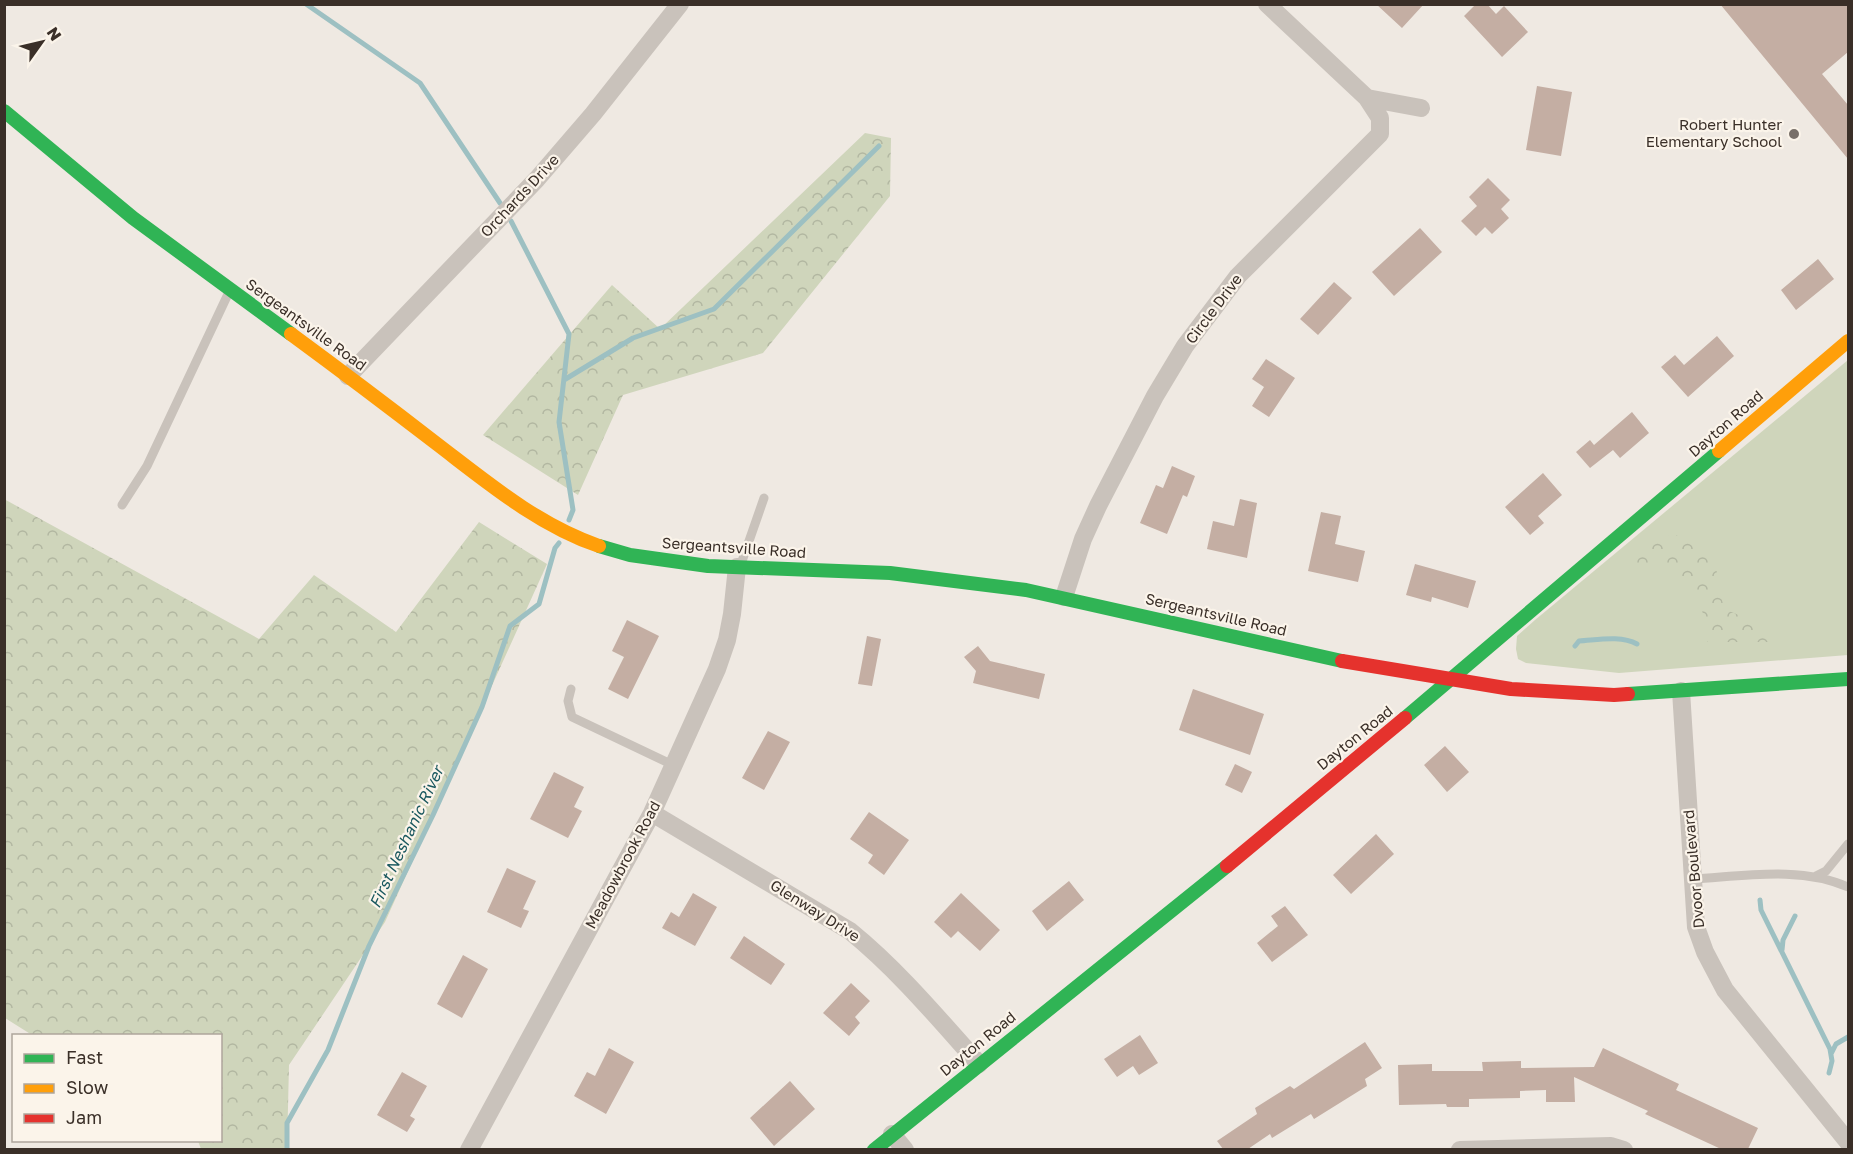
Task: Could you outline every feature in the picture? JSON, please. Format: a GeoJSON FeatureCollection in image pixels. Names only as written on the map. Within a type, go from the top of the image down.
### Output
{"type":"FeatureCollection","features":[{"type":"Feature","properties":{"kind":"main road","name":"Sergeantsville Road"},"geometry":{"type":"LineString","coordinates":[[4,111],[133,219],[348,376],[507,498],[570,535],[630,555],[687,563],[890,573],[979,582],[1064,597],[1362,665],[1511,689],[1614,695],[1848,679]]}},
{"type":"Feature","properties":{"kind":"main road","name":"Dayton Road"},"geometry":{"type":"LineString","coordinates":[[874,1149],[1162,920],[1451,680],[1848,340]]}},
{"type":"Feature","properties":{"kind":"street","name":"Orchards Drive"},"geometry":{"type":"LineString","coordinates":[[348,376],[537,179],[593,114],[680,4]]}},
{"type":"Feature","properties":{"kind":"street","name":"Circle Drive"},"geometry":{"type":"LineString","coordinates":[[1064,597],[1083,539],[1098,506],[1155,396],[1185,346],[1220,298],[1257,255],[1380,134],[1380,118],[1367,98],[1267,4]]}},
{"type":"Feature","properties":{"kind":"street"},"geometry":{"type":"LineString","coordinates":[[1367,98],[1421,108]]}},
{"type":"Feature","properties":{"kind":"street","name":"Meadowbrook Road"},"geometry":{"type":"LineString","coordinates":[[469,1149],[652,813],[717,669],[727,640],[739,567]]}},
{"type":"Feature","properties":{"kind":"street","name":"Dvoor Boulevard"},"geometry":{"type":"LineString","coordinates":[[1681,691],[1696,927],[1705,952],[1725,990],[1848,1142]]}},
{"type":"Feature","properties":{"kind":"street","name":"Glenway Drive"},"geometry":{"type":"LineString","coordinates":[[652,813],[850,932],[875,951],[979,1064]]}},
{"type":"Feature","properties":{"kind":"street"},"geometry":{"type":"LineString","coordinates":[[892,1134],[905,1149]]}},
{"type":"Feature","properties":{"kind":"street"},"geometry":{"type":"LineString","coordinates":[[1460,1149],[1611,1146],[1624,1149]]}},
{"type":"Feature","properties":{"kind":"lane"},"geometry":{"type":"LineString","coordinates":[[122,506],[147,466],[230,290]]}},
{"type":"Feature","properties":{"kind":"lane"},"geometry":{"type":"LineString","coordinates":[[739,567],[764,498]]}},
{"type":"Feature","properties":{"kind":"lane"},"geometry":{"type":"LineString","coordinates":[[571,689],[568,701],[572,717],[674,765]]}},
{"type":"Feature","properties":{"kind":"lane"},"geometry":{"type":"LineString","coordinates":[[1816,876],[1826,871],[1848,844]]}},
{"type":"Feature","properties":{"kind":"lane"},"geometry":{"type":"LineString","coordinates":[[1693,879],[1766,875],[1816,876],[1848,888]]}},
{"type":"Feature","properties":{"kind":"green space"},"geometry":{"type":"Polygon","coordinates":[[[865,133],[891,138],[890,196],[763,353],[623,395],[578,495],[483,435],[612,285],[660,329],[865,133]]]}},
{"type":"Feature","properties":{"kind":"green space"},"geometry":{"type":"Polygon","coordinates":[[[1848,360],[1848,655],[1619,673],[1526,663],[1518,659],[1517,636],[1848,360]]]}},
{"type":"Feature","properties":{"kind":"green space"},"geometry":{"type":"Polygon","coordinates":[[[4,499],[259,639],[314,575],[396,632],[479,522],[547,564],[385,922],[289,1065],[287,1149],[201,1149],[198,1142],[222,1142],[222,1034],[30,1034],[5,1018],[4,499]]]}},
{"type":"Feature","properties":{"kind":"green space"},"geometry":{"type":"Polygon","coordinates":[[[1674,534],[1696,545],[1716,568],[1724,609],[1746,618],[1785,642],[1707,642],[1707,629],[1696,588],[1670,568],[1637,565],[1636,551],[1649,543],[1674,534]]]}},
{"type":"Feature","properties":{"kind":"building"},"geometry":{"type":"Polygon","coordinates":[[[1376,4],[1424,4],[1402,28],[1376,4]]]}},
{"type":"Feature","properties":{"kind":"building"},"geometry":{"type":"Polygon","coordinates":[[[1476,4],[1487,4],[1496,14],[1504,6],[1528,32],[1502,57],[1464,16],[1476,4]]]}},
{"type":"Feature","properties":{"kind":"building"},"geometry":{"type":"Polygon","coordinates":[[[1720,4],[1848,4],[1848,52],[1822,74],[1848,105],[1848,159],[1720,4]]]}},
{"type":"Feature","properties":{"kind":"building"},"geometry":{"type":"Polygon","coordinates":[[[1537,86],[1572,92],[1561,156],[1526,150],[1537,86]]]}},
{"type":"Feature","properties":{"kind":"building"},"geometry":{"type":"Polygon","coordinates":[[[1488,178],[1510,200],[1501,209],[1509,218],[1492,234],[1485,227],[1476,236],[1461,221],[1477,206],[1469,197],[1488,178]]]}},
{"type":"Feature","properties":{"kind":"building"},"geometry":{"type":"Polygon","coordinates":[[[1420,228],[1442,252],[1394,296],[1372,272],[1420,228]]]}},
{"type":"Feature","properties":{"kind":"building"},"geometry":{"type":"Polygon","coordinates":[[[1818,259],[1834,279],[1796,310],[1781,290],[1818,259]]]}},
{"type":"Feature","properties":{"kind":"building"},"geometry":{"type":"Polygon","coordinates":[[[1334,282],[1352,298],[1318,335],[1300,319],[1334,282]]]}},
{"type":"Feature","properties":{"kind":"building"},"geometry":{"type":"Polygon","coordinates":[[[1717,336],[1734,356],[1688,397],[1661,367],[1675,355],[1684,365],[1717,336]]]}},
{"type":"Feature","properties":{"kind":"building"},"geometry":{"type":"Polygon","coordinates":[[[1266,359],[1295,378],[1269,417],[1252,406],[1264,387],[1252,379],[1266,359]]]}},
{"type":"Feature","properties":{"kind":"building"},"geometry":{"type":"Polygon","coordinates":[[[1632,412],[1649,433],[1620,458],[1613,450],[1590,468],[1576,452],[1590,440],[1594,445],[1632,412]]]}},
{"type":"Feature","properties":{"kind":"building"},"geometry":{"type":"Polygon","coordinates":[[[1172,466],[1195,476],[1187,497],[1183,495],[1167,534],[1140,523],[1156,485],[1163,488],[1172,466]]]}},
{"type":"Feature","properties":{"kind":"building"},"geometry":{"type":"Polygon","coordinates":[[[1543,473],[1562,495],[1538,516],[1544,523],[1530,535],[1505,507],[1543,473]]]}},
{"type":"Feature","properties":{"kind":"building"},"geometry":{"type":"Polygon","coordinates":[[[1240,499],[1257,503],[1247,558],[1207,549],[1213,521],[1234,526],[1240,499]]]}},
{"type":"Feature","properties":{"kind":"building"},"geometry":{"type":"Polygon","coordinates":[[[1321,512],[1341,516],[1335,544],[1365,551],[1358,582],[1308,571],[1321,512]]]}},
{"type":"Feature","properties":{"kind":"building"},"geometry":{"type":"Polygon","coordinates":[[[1415,564],[1476,581],[1468,608],[1432,597],[1431,602],[1406,595],[1415,564]]]}},
{"type":"Feature","properties":{"kind":"building"},"geometry":{"type":"Polygon","coordinates":[[[627,620],[659,636],[628,699],[608,689],[624,657],[612,651],[627,620]]]}},
{"type":"Feature","properties":{"kind":"building"},"geometry":{"type":"Polygon","coordinates":[[[867,636],[881,639],[872,686],[858,684],[867,636]]]}},
{"type":"Feature","properties":{"kind":"building"},"geometry":{"type":"Polygon","coordinates":[[[978,646],[990,661],[1045,674],[1039,699],[973,683],[976,671],[964,657],[978,646]]]}},
{"type":"Feature","properties":{"kind":"building"},"geometry":{"type":"Polygon","coordinates":[[[1193,689],[1264,714],[1250,755],[1179,730],[1193,689]]]}},
{"type":"Feature","properties":{"kind":"building"},"geometry":{"type":"Polygon","coordinates":[[[768,731],[790,742],[764,790],[742,778],[768,731]]]}},
{"type":"Feature","properties":{"kind":"building"},"geometry":{"type":"Polygon","coordinates":[[[1445,746],[1469,772],[1447,792],[1424,765],[1445,746]]]}},
{"type":"Feature","properties":{"kind":"building"},"geometry":{"type":"Polygon","coordinates":[[[1235,764],[1252,772],[1242,793],[1225,785],[1235,764]]]}},
{"type":"Feature","properties":{"kind":"building"},"geometry":{"type":"Polygon","coordinates":[[[554,772],[584,787],[574,807],[582,811],[568,838],[530,819],[554,772]]]}},
{"type":"Feature","properties":{"kind":"building"},"geometry":{"type":"Polygon","coordinates":[[[869,812],[909,840],[884,875],[868,863],[873,855],[850,839],[869,812]]]}},
{"type":"Feature","properties":{"kind":"building"},"geometry":{"type":"Polygon","coordinates":[[[1376,834],[1394,854],[1351,894],[1333,875],[1376,834]]]}},
{"type":"Feature","properties":{"kind":"building"},"geometry":{"type":"Polygon","coordinates":[[[507,868],[536,881],[523,909],[529,911],[521,928],[487,912],[507,868]]]}},
{"type":"Feature","properties":{"kind":"building"},"geometry":{"type":"Polygon","coordinates":[[[1069,881],[1084,900],[1047,931],[1032,911],[1069,881]]]}},
{"type":"Feature","properties":{"kind":"building"},"geometry":{"type":"Polygon","coordinates":[[[693,893],[717,907],[695,946],[662,928],[671,912],[679,917],[693,893]]]}},
{"type":"Feature","properties":{"kind":"building"},"geometry":{"type":"Polygon","coordinates":[[[961,893],[1000,930],[980,951],[958,931],[951,938],[934,922],[961,893]]]}},
{"type":"Feature","properties":{"kind":"building"},"geometry":{"type":"Polygon","coordinates":[[[1285,906],[1308,935],[1272,962],[1257,943],[1278,926],[1271,916],[1285,906]]]}},
{"type":"Feature","properties":{"kind":"building"},"geometry":{"type":"Polygon","coordinates":[[[744,936],[785,964],[771,985],[730,958],[744,936]]]}},
{"type":"Feature","properties":{"kind":"building"},"geometry":{"type":"Polygon","coordinates":[[[463,955],[488,969],[462,1018],[437,1004],[463,955]]]}},
{"type":"Feature","properties":{"kind":"building"},"geometry":{"type":"Polygon","coordinates":[[[851,983],[870,1001],[855,1017],[860,1023],[849,1036],[823,1013],[851,983]]]}},
{"type":"Feature","properties":{"kind":"building"},"geometry":{"type":"Polygon","coordinates":[[[1140,1035],[1158,1063],[1139,1075],[1133,1066],[1117,1077],[1104,1059],[1140,1035]]]}},
{"type":"Feature","properties":{"kind":"building"},"geometry":{"type":"Polygon","coordinates":[[[1365,1042],[1382,1068],[1365,1079],[1367,1086],[1314,1119],[1311,1114],[1272,1138],[1270,1134],[1248,1149],[1223,1149],[1217,1141],[1257,1114],[1255,1108],[1290,1086],[1294,1089],[1365,1042]]]}},
{"type":"Feature","properties":{"kind":"building"},"geometry":{"type":"Polygon","coordinates":[[[609,1048],[634,1062],[606,1114],[574,1096],[587,1072],[595,1076],[609,1048]]]}},
{"type":"Feature","properties":{"kind":"building"},"geometry":{"type":"Polygon","coordinates":[[[1603,1048],[1679,1084],[1676,1090],[1758,1128],[1748,1149],[1721,1149],[1645,1114],[1648,1111],[1574,1077],[1575,1102],[1546,1102],[1546,1090],[1520,1091],[1520,1098],[1469,1099],[1469,1107],[1447,1107],[1446,1104],[1399,1105],[1398,1065],[1432,1064],[1432,1071],[1483,1071],[1482,1062],[1521,1061],[1521,1068],[1594,1067],[1603,1048]]]}},
{"type":"Feature","properties":{"kind":"building"},"geometry":{"type":"Polygon","coordinates":[[[402,1072],[427,1086],[410,1116],[415,1119],[407,1132],[377,1115],[402,1072]]]}},
{"type":"Feature","properties":{"kind":"building"},"geometry":{"type":"Polygon","coordinates":[[[790,1081],[815,1109],[774,1146],[750,1118],[790,1081]]]}},
{"type":"Feature","properties":{"kind":"waterway"},"geometry":{"type":"LineString","coordinates":[[306,4],[420,83],[500,203]]}},
{"type":"Feature","properties":{"kind":"waterway"},"geometry":{"type":"LineString","coordinates":[[564,380],[633,338],[714,309],[879,146]]}},
{"type":"Feature","properties":{"kind":"waterway"},"geometry":{"type":"LineString","coordinates":[[511,221],[569,334],[559,422],[573,510],[569,520]]}},
{"type":"Feature","properties":{"kind":"waterway","name":"First Neshanic River"},"geometry":{"type":"LineString","coordinates":[[287,1150],[287,1123],[328,1050],[369,946],[433,815],[482,707],[510,626],[539,604],[555,548],[559,543]]}},
{"type":"Feature","properties":{"kind":"waterway"},"geometry":{"type":"LineString","coordinates":[[1575,646],[1579,641],[1609,639],[1631,641],[1637,644]]}},
{"type":"Feature","properties":{"kind":"waterway"},"geometry":{"type":"LineString","coordinates":[[1760,900],[1761,910],[1830,1049],[1832,1061],[1829,1073]]}},
{"type":"Feature","properties":{"kind":"waterway"},"geometry":{"type":"LineString","coordinates":[[1782,950],[1783,940],[1795,916]]}},
{"type":"Feature","properties":{"kind":"waterway"},"geometry":{"type":"LineString","coordinates":[[1831,1054],[1836,1044],[1848,1037]]}},
{"type":"Feature","properties":{"kind":"traffic: fast"},"geometry":{"type":"LineString","coordinates":[[4,111],[133,218],[291,334]]}},
{"type":"Feature","properties":{"kind":"traffic: fast"},"geometry":{"type":"LineString","coordinates":[[1405,718],[1719,451]]}},
{"type":"Feature","properties":{"kind":"traffic: fast"},"geometry":{"type":"LineString","coordinates":[[599,546],[630,555],[708,566],[890,573],[1026,590],[1342,661]]}},
{"type":"Feature","properties":{"kind":"traffic: fast"},"geometry":{"type":"LineString","coordinates":[[1628,694],[1848,679]]}},
{"type":"Feature","properties":{"kind":"traffic: fast"},"geometry":{"type":"LineString","coordinates":[[874,1150],[1227,866]]}},
{"type":"Feature","properties":{"kind":"traffic: slow"},"geometry":{"type":"LineString","coordinates":[[291,334],[514,502],[555,527],[599,546]]}},
{"type":"Feature","properties":{"kind":"traffic: slow"},"geometry":{"type":"LineString","coordinates":[[1719,451],[1848,341]]}},
{"type":"Feature","properties":{"kind":"traffic: jam"},"geometry":{"type":"LineString","coordinates":[[1342,661],[1511,689],[1628,694]]}},
{"type":"Feature","properties":{"kind":"traffic: jam"},"geometry":{"type":"LineString","coordinates":[[1227,866],[1405,718]]}},
{"type":"Feature","properties":{"kind":"place","name":"Robert Hunter Elementary School"},"geometry":{"type":"Point","coordinates":[1794,134]}}]}
